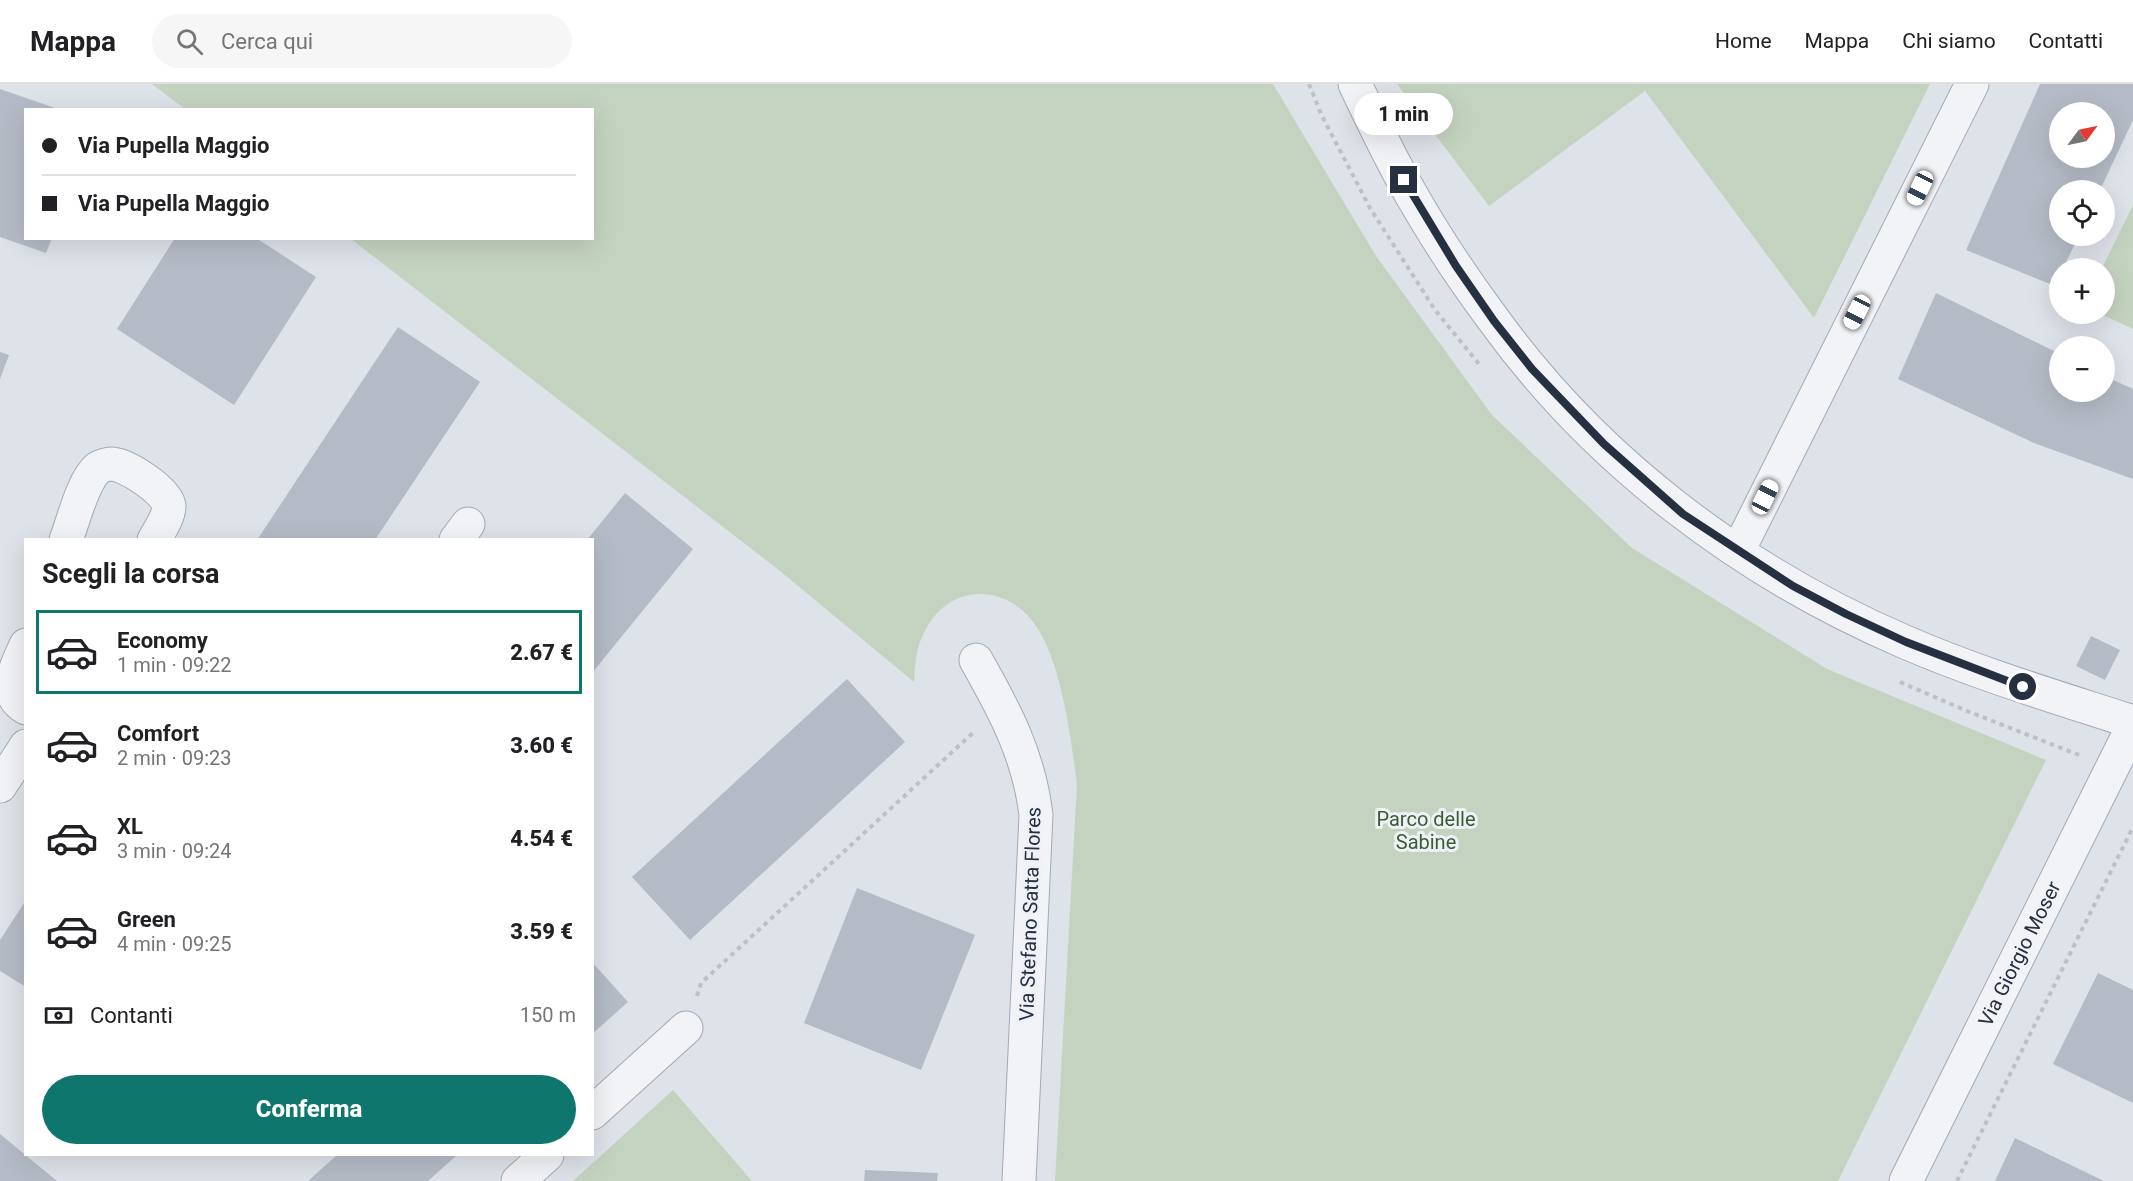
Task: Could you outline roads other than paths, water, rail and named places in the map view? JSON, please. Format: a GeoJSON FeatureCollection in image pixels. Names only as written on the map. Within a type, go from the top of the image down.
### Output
{"type":"FeatureCollection","features":[{"type":"Feature","properties":{"kind":"street"},"geometry":{"type":"LineString","coordinates":[[1355,84],[1412,196],[1494,321],[1532,369],[1578,419],[1683,514],[1738,552],[1846,614],[1906,642],[2023,687],[2133,724]]}},
{"type":"Feature","properties":{"kind":"street"},"geometry":{"type":"LineString","coordinates":[[1738,552],[1972,84]]}},
{"type":"Feature","properties":{"kind":"street"},"geometry":{"type":"LineString","coordinates":[[67,538],[88,482],[98,468],[110,464],[121,466],[157,488],[165,496],[169,507],[155,538]]}},
{"type":"Feature","properties":{"kind":"street"},"geometry":{"type":"LineString","coordinates":[[24,650],[11,683],[12,694],[24,707]]}},
{"type":"Feature","properties":{"kind":"street","name":"Via Stefano Satta Flores"},"geometry":{"type":"LineString","coordinates":[[975,660],[1002,706],[1024,757],[1033,786],[1036,815],[1019,1181]]}},
{"type":"Feature","properties":{"kind":"street","name":"Via Giorgio Moser"},"geometry":{"type":"LineString","coordinates":[[1906,1181],[2133,724]]}},
{"type":"Feature","properties":{"kind":"street"},"geometry":{"type":"LineString","coordinates":[[0,786],[24,749]]}},
{"type":"Feature","properties":{"kind":"street"},"geometry":{"type":"LineString","coordinates":[[594,1111],[686,1028]]}},
{"type":"Feature","properties":{"kind":"street"},"geometry":{"type":"LineString","coordinates":[[518,1181],[546,1156]]}},
{"type":"Feature","properties":{"kind":"park label","name":"Parco delle Sabine"},"geometry":{"type":"Point","coordinates":[1426,830]}}]}
